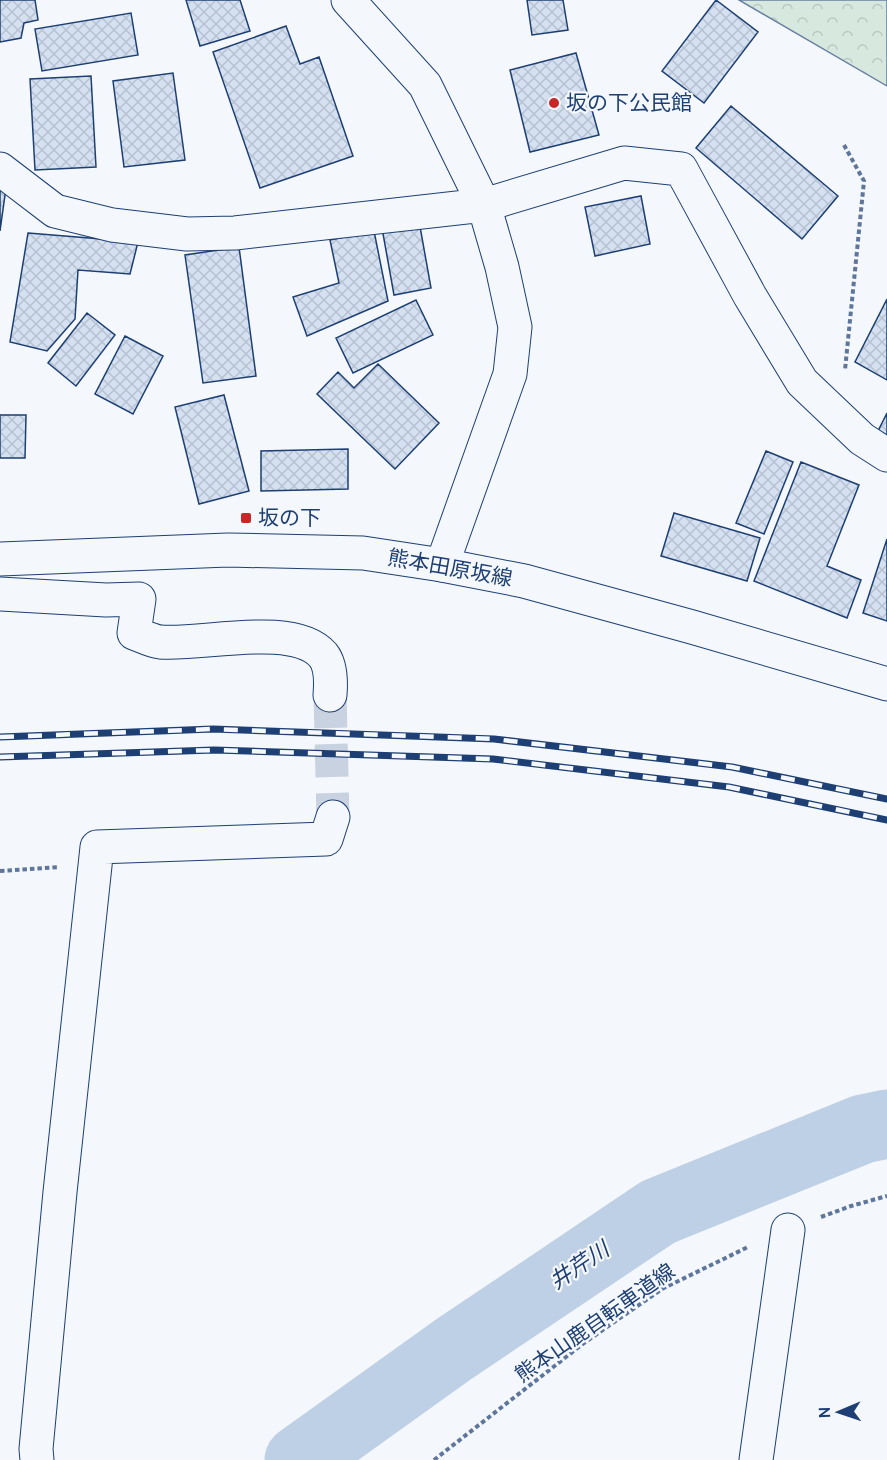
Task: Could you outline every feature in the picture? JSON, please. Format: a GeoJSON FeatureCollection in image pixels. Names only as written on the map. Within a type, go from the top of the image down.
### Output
{"type":"FeatureCollection","features":[{"type":"Feature","properties":{"kind":"street"},"geometry":{"type":"LineString","coordinates":[[348,0],[425,85],[484,205],[502,267],[515,327],[510,374],[442,565]]}},
{"type":"Feature","properties":{"kind":"street"},"geometry":{"type":"LineString","coordinates":[[0,169],[56,211],[112,225],[187,234],[235,233],[484,205],[624,163],[681,169],[750,296],[802,382],[862,439],[887,455]]}},
{"type":"Feature","properties":{"kind":"street","name":"熊本田原坂線"},"geometry":{"type":"LineString","coordinates":[[0,559],[228,550],[363,553],[524,581],[887,684]]}},
{"type":"Feature","properties":{"kind":"street"},"geometry":{"type":"LineString","coordinates":[[0,594],[106,600],[139,599],[134,633],[159,642],[259,637],[303,641],[324,656],[331,680],[330,695]]}},
{"type":"Feature","properties":{"kind":"street"},"geometry":{"type":"LineString","coordinates":[[37,1460],[36,1449],[60,1192],[97,847],[326,839],[333,817]]}},
{"type":"Feature","properties":{"kind":"street"},"geometry":{"type":"LineString","coordinates":[[756,1460],[788,1230]]}},
{"type":"Feature","properties":{"kind":"path"},"geometry":{"type":"LineString","coordinates":[[840,419],[864,181],[844,144]]}},
{"type":"Feature","properties":{"kind":"path"},"geometry":{"type":"LineString","coordinates":[[0,871],[95,864]]}},
{"type":"Feature","properties":{"kind":"path","name":"熊本山鹿自転車道線"},"geometry":{"type":"LineString","coordinates":[[434,1460],[584,1343],[662,1289],[718,1260],[788,1230],[851,1206],[887,1196]]}},
{"type":"Feature","properties":{"kind":"green space"},"geometry":{"type":"Polygon","coordinates":[[[739,0],[887,0],[887,86],[739,0]]]}},
{"type":"Feature","properties":{"kind":"building"},"geometry":{"type":"Polygon","coordinates":[[[0,0],[35,0],[38,20],[24,23],[21,38],[0,42],[0,0]]]}},
{"type":"Feature","properties":{"kind":"building"},"geometry":{"type":"Polygon","coordinates":[[[186,0],[240,0],[250,31],[200,46],[186,0]]]}},
{"type":"Feature","properties":{"kind":"building"},"geometry":{"type":"Polygon","coordinates":[[[527,0],[563,0],[568,30],[532,35],[527,0]]]}},
{"type":"Feature","properties":{"kind":"building"},"geometry":{"type":"Polygon","coordinates":[[[716,0],[758,32],[704,103],[662,71],[716,0]]]}},
{"type":"Feature","properties":{"kind":"building"},"geometry":{"type":"Polygon","coordinates":[[[131,13],[138,55],[42,71],[35,29],[131,13]]]}},
{"type":"Feature","properties":{"kind":"building"},"geometry":{"type":"Polygon","coordinates":[[[286,26],[300,64],[319,57],[353,156],[260,188],[213,52],[286,26]]]}},
{"type":"Feature","properties":{"kind":"building","name":"坂の下公民館"},"geometry":{"type":"Polygon","coordinates":[[[576,53],[599,135],[530,152],[510,70],[576,53]]]}},
{"type":"Feature","properties":{"kind":"building"},"geometry":{"type":"Polygon","coordinates":[[[173,73],[185,160],[124,167],[113,81],[173,73]]]}},
{"type":"Feature","properties":{"kind":"building"},"geometry":{"type":"Polygon","coordinates":[[[91,76],[96,167],[35,170],[30,79],[91,76]]]}},
{"type":"Feature","properties":{"kind":"building"},"geometry":{"type":"Polygon","coordinates":[[[731,106],[838,196],[802,239],[696,148],[731,106]]]}},
{"type":"Feature","properties":{"kind":"building"},"geometry":{"type":"Polygon","coordinates":[[[0,188],[6,188],[0,231],[0,188]]]}},
{"type":"Feature","properties":{"kind":"building"},"geometry":{"type":"Polygon","coordinates":[[[641,196],[650,244],[595,256],[585,207],[641,196]]]}},
{"type":"Feature","properties":{"kind":"building"},"geometry":{"type":"Polygon","coordinates":[[[419,221],[431,288],[394,295],[382,228],[419,221]]]}},
{"type":"Feature","properties":{"kind":"building"},"geometry":{"type":"Polygon","coordinates":[[[374,231],[388,301],[307,336],[293,297],[339,283],[330,240],[374,231]]]}},
{"type":"Feature","properties":{"kind":"building"},"geometry":{"type":"Polygon","coordinates":[[[28,233],[138,242],[130,274],[78,270],[75,319],[47,351],[10,342],[28,233]]]}},
{"type":"Feature","properties":{"kind":"building"},"geometry":{"type":"Polygon","coordinates":[[[239,247],[256,376],[203,383],[185,255],[239,247]]]}},
{"type":"Feature","properties":{"kind":"building"},"geometry":{"type":"Polygon","coordinates":[[[887,299],[887,380],[855,362],[887,299]]]}},
{"type":"Feature","properties":{"kind":"building"},"geometry":{"type":"Polygon","coordinates":[[[416,300],[433,335],[353,373],[336,338],[416,300]]]}},
{"type":"Feature","properties":{"kind":"building"},"geometry":{"type":"Polygon","coordinates":[[[87,313],[115,335],[76,386],[48,363],[87,313]]]}},
{"type":"Feature","properties":{"kind":"building"},"geometry":{"type":"Polygon","coordinates":[[[125,336],[163,356],[133,414],[95,394],[125,336]]]}},
{"type":"Feature","properties":{"kind":"building"},"geometry":{"type":"Polygon","coordinates":[[[378,364],[439,423],[395,469],[317,394],[338,372],[354,388],[378,364]]]}},
{"type":"Feature","properties":{"kind":"building"},"geometry":{"type":"Polygon","coordinates":[[[224,395],[249,491],[199,504],[175,407],[224,395]]]}},
{"type":"Feature","properties":{"kind":"building"},"geometry":{"type":"Polygon","coordinates":[[[887,413],[887,440],[876,435],[887,413]]]}},
{"type":"Feature","properties":{"kind":"building"},"geometry":{"type":"Polygon","coordinates":[[[0,415],[26,415],[25,458],[0,458],[0,415]]]}},
{"type":"Feature","properties":{"kind":"building"},"geometry":{"type":"Polygon","coordinates":[[[348,449],[348,489],[261,491],[261,451],[348,449]]]}},
{"type":"Feature","properties":{"kind":"building"},"geometry":{"type":"Polygon","coordinates":[[[766,451],[793,462],[764,534],[736,523],[766,451]]]}},
{"type":"Feature","properties":{"kind":"building"},"geometry":{"type":"Polygon","coordinates":[[[801,462],[859,485],[827,566],[861,580],[847,618],[754,581],[801,462]]]}},
{"type":"Feature","properties":{"kind":"building"},"geometry":{"type":"Polygon","coordinates":[[[674,513],[760,538],[747,581],[661,556],[674,513]]]}},
{"type":"Feature","properties":{"kind":"building"},"geometry":{"type":"Polygon","coordinates":[[[887,539],[887,621],[863,613],[887,539]]]}},
{"type":"Feature","properties":{"kind":"waterway","name":"井芹川"},"geometry":{"type":"LineString","coordinates":[[299,1460],[454,1349],[658,1212],[863,1129],[887,1124]]}},
{"type":"Feature","properties":{"kind":"tunnel"},"geometry":{"type":"LineString","coordinates":[[330,695],[333,817]]}},
{"type":"Feature","properties":{"kind":"railway"},"geometry":{"type":"LineString","coordinates":[[0,737],[213,729],[494,739],[732,767],[887,799]]}},
{"type":"Feature","properties":{"kind":"railway"},"geometry":{"type":"LineString","coordinates":[[0,757],[214,750],[493,759],[729,787],[887,820]]}},
{"type":"Feature","properties":{"kind":"place","name":"坂の下公民館"},"geometry":{"type":"Point","coordinates":[554,103]}},
{"type":"Feature","properties":{"kind":"place","name":"坂の下"},"geometry":{"type":"Point","coordinates":[246,518]}}]}
